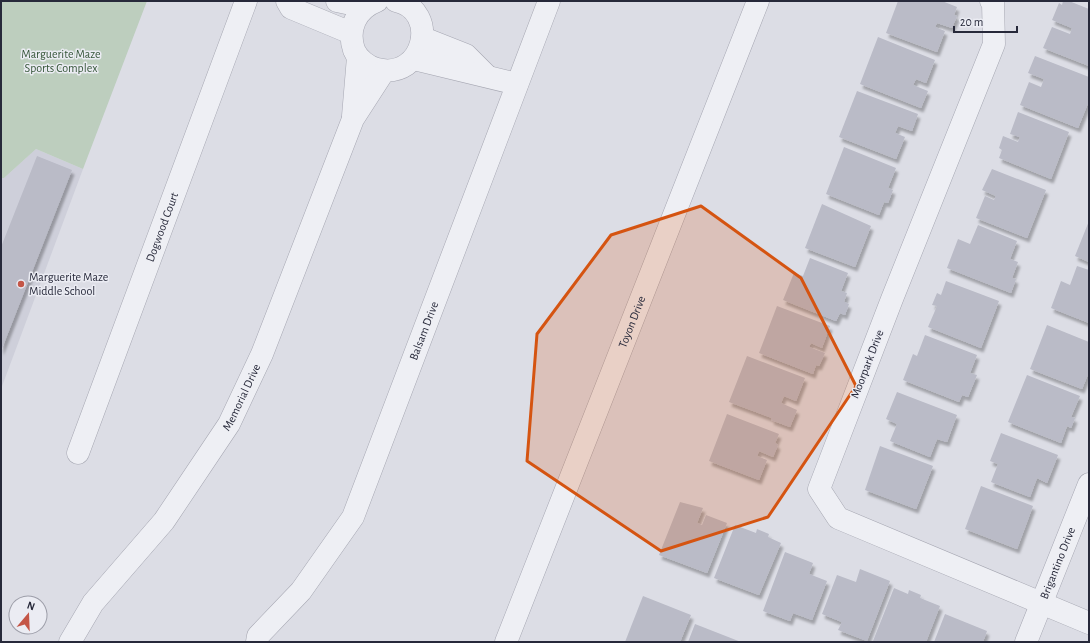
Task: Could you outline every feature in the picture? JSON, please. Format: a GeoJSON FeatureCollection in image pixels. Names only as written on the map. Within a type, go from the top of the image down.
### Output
{"type":"FeatureCollection","features":[{"type":"Feature","properties":{"kind":"street","name":"Dogwood Court"},"geometry":{"type":"LineString","coordinates":[[78,453],[246,1]]}},
{"type":"Feature","properties":{"kind":"street"},"geometry":{"type":"LineString","coordinates":[[287,1],[291,8],[351,33]]}},
{"type":"Feature","properties":{"kind":"street"},"geometry":{"type":"LineString","coordinates":[[337,1],[371,4]]}},
{"type":"Feature","properties":{"kind":"street","name":"Balsam Drive"},"geometry":{"type":"LineString","coordinates":[[257,639],[301,590],[353,517],[549,1]]}},
{"type":"Feature","properties":{"kind":"street","name":"Toyon Drive"},"geometry":{"type":"LineString","coordinates":[[506,642],[758,1]]}},
{"type":"Feature","properties":{"kind":"street","name":"Moorpark Drive"},"geometry":{"type":"LineString","coordinates":[[991,1],[993,4],[994,44],[892,298],[819,489],[838,518],[1040,603]]}},
{"type":"Feature","properties":{"kind":"street"},"geometry":{"type":"LineString","coordinates":[[353,119],[358,57],[351,40],[351,33],[356,16],[371,4]]}},
{"type":"Feature","properties":{"kind":"street"},"geometry":{"type":"LineString","coordinates":[[358,57],[373,68],[384,71],[395,70],[406,66],[414,59],[420,49],[423,38],[422,27],[418,17],[406,4]]}},
{"type":"Feature","properties":{"kind":"street"},"geometry":{"type":"LineString","coordinates":[[423,38],[466,55],[488,77]]}},
{"type":"Feature","properties":{"kind":"street"},"geometry":{"type":"LineString","coordinates":[[414,59],[517,84]]}},
{"type":"Feature","properties":{"kind":"street"},"geometry":{"type":"LineString","coordinates":[[353,119],[384,71]]}},
{"type":"Feature","properties":{"kind":"street","name":"Memorial Drive"},"geometry":{"type":"LineString","coordinates":[[70,642],[93,603],[164,521],[229,424],[262,354],[353,119]]}},
{"type":"Feature","properties":{"kind":"street","name":"Brigantino Drive"},"geometry":{"type":"LineString","coordinates":[[1026,642],[1040,603],[1089,484]]}},
{"type":"Feature","properties":{"kind":"street"},"geometry":{"type":"LineString","coordinates":[[1040,603],[1089,623]]}},
{"type":"Feature","properties":{"kind":"highlighted area"},"geometry":{"type":"Polygon","coordinates":[[[701,206],[801,278],[856,386],[768,517],[661,551],[527,461],[537,334],[611,235],[701,206]]]}},
{"type":"Feature","properties":{"kind":"shaded area","name":"Marguerite Maze Middle School"},"geometry":{"type":"Polygon","coordinates":[[[36,149],[83,169],[1,389],[1,178],[4,178],[36,149]]]}},
{"type":"Feature","properties":{"kind":"green space","name":"Marguerite Maze Sports Complex"},"geometry":{"type":"Polygon","coordinates":[[[1,1],[147,1],[83,169],[36,149],[4,178],[1,178],[1,1]]]}},
{"type":"Feature","properties":{"kind":"building"},"geometry":{"type":"Polygon","coordinates":[[[898,1],[942,1],[957,7],[954,15],[957,16],[952,28],[937,23],[935,27],[945,31],[937,52],[886,33],[898,1]]]}},
{"type":"Feature","properties":{"kind":"building"},"geometry":{"type":"Polygon","coordinates":[[[1063,1],[1069,1],[1089,9],[1089,66],[1043,48],[1052,27],[1070,34],[1072,28],[1052,20],[1059,3],[1062,5],[1063,1]]]}},
{"type":"Feature","properties":{"kind":"building"},"geometry":{"type":"Polygon","coordinates":[[[878,37],[935,60],[926,83],[916,79],[913,85],[928,91],[921,108],[860,84],[878,37]]]}},
{"type":"Feature","properties":{"kind":"building"},"geometry":{"type":"Polygon","coordinates":[[[1035,56],[1089,77],[1089,101],[1078,128],[1020,105],[1029,82],[1041,87],[1044,79],[1028,73],[1035,56]]]}},
{"type":"Feature","properties":{"kind":"building"},"geometry":{"type":"Polygon","coordinates":[[[857,91],[918,114],[912,131],[898,126],[895,133],[905,137],[896,159],[839,137],[857,91]]]}},
{"type":"Feature","properties":{"kind":"building"},"geometry":{"type":"Polygon","coordinates":[[[1018,112],[1069,132],[1051,179],[999,158],[1002,150],[999,148],[1003,136],[1018,142],[1020,137],[1010,134],[1018,112]]]}},
{"type":"Feature","properties":{"kind":"building"},"geometry":{"type":"Polygon","coordinates":[[[844,147],[896,168],[888,188],[893,190],[888,203],[884,202],[879,215],[826,194],[844,147]]]}},
{"type":"Feature","properties":{"kind":"building"},"geometry":{"type":"Polygon","coordinates":[[[37,156],[72,170],[1,351],[1,247],[37,156]]]}},
{"type":"Feature","properties":{"kind":"building"},"geometry":{"type":"Polygon","coordinates":[[[992,169],[1046,190],[1027,238],[976,218],[985,196],[994,200],[996,196],[982,190],[992,169]]]}},
{"type":"Feature","properties":{"kind":"building"},"geometry":{"type":"Polygon","coordinates":[[[822,204],[871,226],[855,267],[805,248],[822,204]]]}},
{"type":"Feature","properties":{"kind":"building"},"geometry":{"type":"Polygon","coordinates":[[[1089,221],[1089,262],[1075,256],[1089,221]]]}},
{"type":"Feature","properties":{"kind":"building"},"geometry":{"type":"Polygon","coordinates":[[[978,225],[1017,241],[1010,259],[1018,262],[1012,278],[1016,279],[1011,293],[947,268],[958,239],[970,244],[978,225]]]}},
{"type":"Feature","properties":{"kind":"building"},"geometry":{"type":"Polygon","coordinates":[[[810,258],[848,273],[841,291],[847,293],[844,302],[849,304],[845,315],[840,313],[836,321],[783,300],[794,273],[803,276],[810,258]]]}},
{"type":"Feature","properties":{"kind":"building"},"geometry":{"type":"Polygon","coordinates":[[[1077,266],[1089,270],[1089,323],[1051,308],[1061,281],[1070,285],[1077,266]]]}},
{"type":"Feature","properties":{"kind":"building"},"geometry":{"type":"Polygon","coordinates":[[[946,281],[999,301],[981,348],[928,327],[937,306],[932,305],[937,293],[941,295],[946,281]]]}},
{"type":"Feature","properties":{"kind":"building"},"geometry":{"type":"Polygon","coordinates":[[[777,306],[830,326],[822,348],[811,343],[809,347],[825,353],[819,366],[816,365],[813,374],[759,353],[777,306]]]}},
{"type":"Feature","properties":{"kind":"building"},"geometry":{"type":"Polygon","coordinates":[[[1047,325],[1089,342],[1089,372],[1082,389],[1030,369],[1047,325]]]}},
{"type":"Feature","properties":{"kind":"building"},"geometry":{"type":"Polygon","coordinates":[[[925,335],[977,355],[970,373],[977,375],[968,397],[962,395],[959,402],[903,380],[913,354],[917,356],[925,335]]]}},
{"type":"Feature","properties":{"kind":"building"},"geometry":{"type":"Polygon","coordinates":[[[747,356],[805,378],[796,401],[784,396],[781,403],[797,410],[790,427],[771,420],[772,418],[729,402],[747,356]]]}},
{"type":"Feature","properties":{"kind":"building"},"geometry":{"type":"Polygon","coordinates":[[[1027,375],[1080,396],[1071,417],[1075,418],[1071,428],[1067,426],[1061,443],[1008,422],[1027,375]]]}},
{"type":"Feature","properties":{"kind":"building"},"geometry":{"type":"Polygon","coordinates":[[[897,392],[957,415],[947,442],[937,439],[930,457],[890,441],[897,424],[886,419],[897,392]]]}},
{"type":"Feature","properties":{"kind":"building"},"geometry":{"type":"Polygon","coordinates":[[[727,414],[779,434],[775,443],[778,445],[773,457],[759,451],[757,456],[767,460],[759,480],[709,461],[727,414]]]}},
{"type":"Feature","properties":{"kind":"building"},"geometry":{"type":"Polygon","coordinates":[[[1001,433],[1058,455],[1047,483],[1037,478],[1030,497],[991,482],[998,464],[990,461],[1001,433]]]}},
{"type":"Feature","properties":{"kind":"building"},"geometry":{"type":"Polygon","coordinates":[[[880,446],[933,466],[916,509],[865,490],[880,446]]]}},
{"type":"Feature","properties":{"kind":"building"},"geometry":{"type":"Polygon","coordinates":[[[981,486],[1033,506],[1017,549],[965,529],[981,486]]]}},
{"type":"Feature","properties":{"kind":"building"},"geometry":{"type":"Polygon","coordinates":[[[680,502],[703,508],[697,523],[702,525],[706,515],[727,523],[707,573],[659,555],[680,502]]]}},
{"type":"Feature","properties":{"kind":"building"},"geometry":{"type":"Polygon","coordinates":[[[735,525],[756,533],[757,529],[769,534],[768,537],[781,543],[759,595],[714,578],[735,525]]]}},
{"type":"Feature","properties":{"kind":"building"},"geometry":{"type":"Polygon","coordinates":[[[785,552],[813,563],[809,574],[827,581],[812,620],[793,613],[790,621],[763,611],[785,552]]]}},
{"type":"Feature","properties":{"kind":"building"},"geometry":{"type":"Polygon","coordinates":[[[860,569],[890,581],[867,641],[838,630],[842,622],[822,614],[837,575],[856,582],[860,569]]]}},
{"type":"Feature","properties":{"kind":"building"},"geometry":{"type":"Polygon","coordinates":[[[894,588],[908,594],[909,590],[921,595],[920,598],[940,606],[926,642],[873,641],[894,588]]]}},
{"type":"Feature","properties":{"kind":"building"},"geometry":{"type":"Polygon","coordinates":[[[643,596],[691,615],[680,642],[625,642],[643,596]]]}},
{"type":"Feature","properties":{"kind":"building"},"geometry":{"type":"Polygon","coordinates":[[[945,614],[987,631],[983,642],[934,642],[945,614]]]}},
{"type":"Feature","properties":{"kind":"building"},"geometry":{"type":"Polygon","coordinates":[[[695,624],[741,642],[688,642],[695,624]]]}},
{"type":"Feature","properties":{"kind":"place","name":"Marguerite Maze Middle School"},"geometry":{"type":"Point","coordinates":[21,284]}}]}
